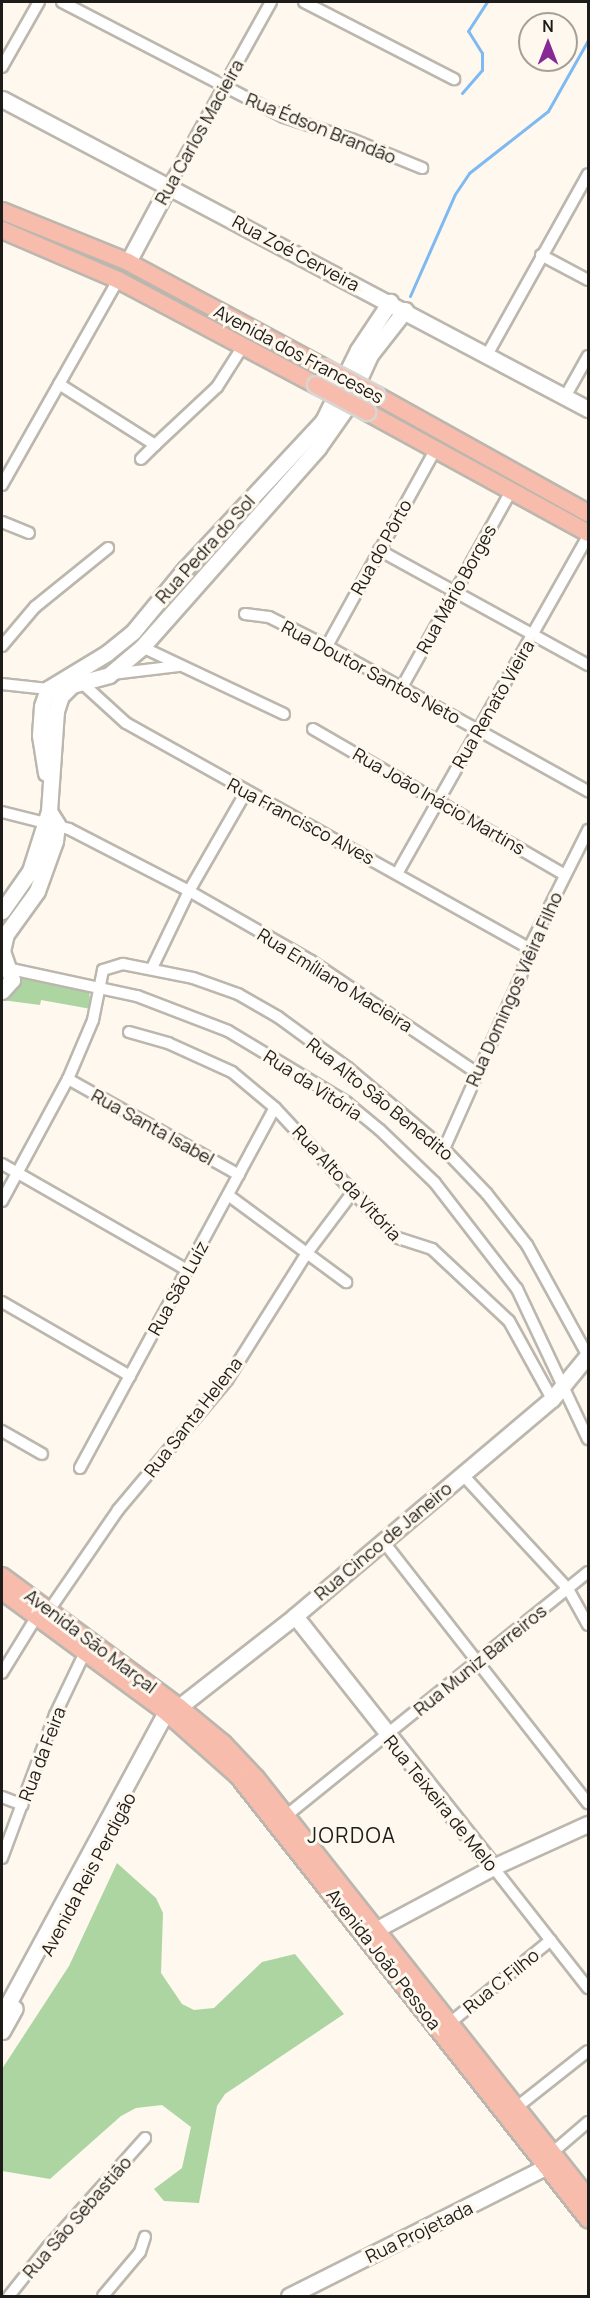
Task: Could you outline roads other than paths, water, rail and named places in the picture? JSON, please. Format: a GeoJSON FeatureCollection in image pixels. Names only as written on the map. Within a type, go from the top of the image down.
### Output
{"type":"FeatureCollection","features":[{"type":"Feature","properties":{"kind":"main road","name":"Avenida dos Franceses"},"geometry":{"type":"LineString","coordinates":[[2,211],[128,262],[580,505],[588,513]]}},
{"type":"Feature","properties":{"kind":"main road","name":"Avenida dos Franceses"},"geometry":{"type":"LineString","coordinates":[[2,230],[118,280],[367,412],[588,535]]}},
{"type":"Feature","properties":{"kind":"main road","name":"Avenida São Marçal"},"geometry":{"type":"LineString","coordinates":[[2,1576],[44,1612],[174,1713]]}},
{"type":"Feature","properties":{"kind":"main road","name":"Avenida São Marçal"},"geometry":{"type":"LineString","coordinates":[[2,1591],[44,1612],[85,1652],[174,1713]]}},
{"type":"Feature","properties":{"kind":"main road","name":"Avenida João Pessoa"},"geometry":{"type":"LineString","coordinates":[[174,1713],[223,1743],[287,1815],[517,2107],[588,2219]]}},
{"type":"Feature","properties":{"kind":"main road","name":"Avenida João Pessoa"},"geometry":{"type":"LineString","coordinates":[[174,1713],[238,1776],[550,2159],[588,2198]]}},
{"type":"Feature","properties":{"kind":"street"},"geometry":{"type":"LineString","coordinates":[[2,67],[39,2]]}},
{"type":"Feature","properties":{"kind":"street","name":"Rua Édson Brandão"},"geometry":{"type":"LineString","coordinates":[[62,2],[223,88],[284,117],[351,138],[422,168]]}},
{"type":"Feature","properties":{"kind":"street","name":"Rua Carlos Macieira"},"geometry":{"type":"LineString","coordinates":[[128,262],[271,2]]}},
{"type":"Feature","properties":{"kind":"street"},"geometry":{"type":"LineString","coordinates":[[304,2],[454,79]]}},
{"type":"Feature","properties":{"kind":"street","name":"Rua Zoé Cerveira"},"geometry":{"type":"LineString","coordinates":[[2,99],[390,302],[588,410]]}},
{"type":"Feature","properties":{"kind":"street"},"geometry":{"type":"LineString","coordinates":[[487,355],[588,174]]}},
{"type":"Feature","properties":{"kind":"street"},"geometry":{"type":"LineString","coordinates":[[541,255],[588,280]]}},
{"type":"Feature","properties":{"kind":"street"},"geometry":{"type":"LineString","coordinates":[[2,484],[118,280]]}},
{"type":"Feature","properties":{"kind":"street","name":"Rua Pedra do Sol"},"geometry":{"type":"LineString","coordinates":[[6,968],[3,959],[3,940],[37,891],[50,818],[49,784],[56,706],[72,683],[132,632],[329,413],[358,350],[390,302]]}},
{"type":"Feature","properties":{"kind":"street","name":"Rua Pedra do Sol"},"geometry":{"type":"LineString","coordinates":[[49,784],[40,735],[42,705],[48,689],[109,675],[142,646],[330,434],[346,408],[370,355],[405,310]]}},
{"type":"Feature","properties":{"kind":"street"},"geometry":{"type":"LineString","coordinates":[[141,459],[217,387],[243,346]]}},
{"type":"Feature","properties":{"kind":"street"},"geometry":{"type":"LineString","coordinates":[[565,397],[588,356]]}},
{"type":"Feature","properties":{"kind":"street"},"geometry":{"type":"LineString","coordinates":[[58,384],[155,445]]}},
{"type":"Feature","properties":{"kind":"street","name":"Rua do Pôrto"},"geometry":{"type":"LineString","coordinates":[[327,646],[435,450]]}},
{"type":"Feature","properties":{"kind":"street"},"geometry":{"type":"LineString","coordinates":[[262,508],[274,489],[273,483],[266,481]]}},
{"type":"Feature","properties":{"kind":"street","name":"Rua Mário Borges"},"geometry":{"type":"LineString","coordinates":[[402,687],[511,491]]}},
{"type":"Feature","properties":{"kind":"street"},"geometry":{"type":"LineString","coordinates":[[2,522],[29,533]]}},
{"type":"Feature","properties":{"kind":"street","name":"Rua Renato Vieira"},"geometry":{"type":"LineString","coordinates":[[398,873],[588,535]]}},
{"type":"Feature","properties":{"kind":"street"},"geometry":{"type":"LineString","coordinates":[[2,646],[35,607],[108,548]]}},
{"type":"Feature","properties":{"kind":"street"},"geometry":{"type":"LineString","coordinates":[[379,550],[588,665]]}},
{"type":"Feature","properties":{"kind":"street","name":"Rua Doutor Santos Neto"},"geometry":{"type":"LineString","coordinates":[[245,614],[269,617],[327,646],[588,791]]}},
{"type":"Feature","properties":{"kind":"street"},"geometry":{"type":"LineString","coordinates":[[142,646],[284,714]]}},
{"type":"Feature","properties":{"kind":"street"},"geometry":{"type":"LineString","coordinates":[[109,675],[180,666]]}},
{"type":"Feature","properties":{"kind":"street","name":"Rua Francisco Alves"},"geometry":{"type":"LineString","coordinates":[[72,683],[126,723],[529,948]]}},
{"type":"Feature","properties":{"kind":"street"},"geometry":{"type":"LineString","coordinates":[[2,684],[48,689]]}},
{"type":"Feature","properties":{"kind":"street","name":"Rua João Inácio Martins"},"geometry":{"type":"LineString","coordinates":[[313,729],[565,874]]}},
{"type":"Feature","properties":{"kind":"street"},"geometry":{"type":"LineString","coordinates":[[152,968],[189,891],[246,792]]}},
{"type":"Feature","properties":{"kind":"street","name":"Rua Emíliano Macieira"},"geometry":{"type":"LineString","coordinates":[[2,812],[50,818],[189,891],[311,961],[477,1073]]}},
{"type":"Feature","properties":{"kind":"street","name":"Rua Pedra do Sol"},"geometry":{"type":"LineString","coordinates":[[2,911],[30,871],[50,818]]}},
{"type":"Feature","properties":{"kind":"street","name":"Rua Domingos Viêira Filho"},"geometry":{"type":"LineString","coordinates":[[444,1149],[521,976],[529,948],[588,830]]}},
{"type":"Feature","properties":{"kind":"street","name":"Rua Alto São Benedito"},"geometry":{"type":"LineString","coordinates":[[97,985],[103,970],[112,964],[152,968],[222,987],[255,1002],[348,1068],[444,1149],[487,1194],[527,1245],[588,1356]]}},
{"type":"Feature","properties":{"kind":"street"},"geometry":{"type":"LineString","coordinates":[[2,991],[11,984],[6,968]]}},
{"type":"Feature","properties":{"kind":"street","name":"Rua da Vitória"},"geometry":{"type":"LineString","coordinates":[[6,968],[97,985],[137,996],[228,1031],[346,1102],[380,1130],[435,1183],[517,1289],[588,1439]]}},
{"type":"Feature","properties":{"kind":"street"},"geometry":{"type":"LineString","coordinates":[[2,1201],[68,1079],[93,1020],[97,985]]}},
{"type":"Feature","properties":{"kind":"street","name":"Rua Alto da Vitória"},"geometry":{"type":"LineString","coordinates":[[129,1032],[168,1042],[232,1072],[275,1108],[395,1237],[432,1250],[509,1322],[521,1337],[552,1399]]}},
{"type":"Feature","properties":{"kind":"street","name":"Rua Santa Isabel"},"geometry":{"type":"LineString","coordinates":[[68,1079],[239,1175]]}},
{"type":"Feature","properties":{"kind":"street","name":"Rua São Luíz"},"geometry":{"type":"LineString","coordinates":[[80,1468],[275,1108]]}},
{"type":"Feature","properties":{"kind":"street"},"geometry":{"type":"LineString","coordinates":[[2,1164],[187,1270]]}},
{"type":"Feature","properties":{"kind":"street","name":"Rua Santa Helena"},"geometry":{"type":"LineString","coordinates":[[2,1672],[118,1510],[227,1380],[307,1253],[353,1192]]}},
{"type":"Feature","properties":{"kind":"street"},"geometry":{"type":"LineString","coordinates":[[228,1195],[346,1282]]}},
{"type":"Feature","properties":{"kind":"street"},"geometry":{"type":"LineString","coordinates":[[2,1302],[130,1376]]}},
{"type":"Feature","properties":{"kind":"street","name":"Rua Cinco de Janeiro"},"geometry":{"type":"LineString","coordinates":[[174,1713],[295,1616],[552,1399],[588,1356]]}},
{"type":"Feature","properties":{"kind":"street"},"geometry":{"type":"LineString","coordinates":[[2,1431],[42,1454]]}},
{"type":"Feature","properties":{"kind":"street"},"geometry":{"type":"LineString","coordinates":[[462,1474],[567,1589],[588,1625]]}},
{"type":"Feature","properties":{"kind":"street"},"geometry":{"type":"LineString","coordinates":[[383,1541],[476,1663],[588,1803]]}},
{"type":"Feature","properties":{"kind":"street","name":"Rua Muniz Barreiros"},"geometry":{"type":"LineString","coordinates":[[287,1815],[388,1736],[588,1572]]}},
{"type":"Feature","properties":{"kind":"street","name":"Rua Teixeira de Melo"},"geometry":{"type":"LineString","coordinates":[[295,1616],[588,1988]]}},
{"type":"Feature","properties":{"kind":"street","name":"Rua da Feira"},"geometry":{"type":"LineString","coordinates":[[2,1858],[55,1715],[85,1652]]}},
{"type":"Feature","properties":{"kind":"street","name":"Avenida Reis Perdigão"},"geometry":{"type":"LineString","coordinates":[[2,2015],[90,1848],[174,1713]]}},
{"type":"Feature","properties":{"kind":"street","name":"Avenida Reis Perdigão"},"geometry":{"type":"LineString","coordinates":[[2,2031],[174,1713]]}},
{"type":"Feature","properties":{"kind":"street"},"geometry":{"type":"LineString","coordinates":[[2,1797],[23,1805]]}},
{"type":"Feature","properties":{"kind":"street"},"geometry":{"type":"LineString","coordinates":[[377,1929],[493,1867],[588,1824]]}},
{"type":"Feature","properties":{"kind":"street","name":"Rua C Filho"},"geometry":{"type":"LineString","coordinates":[[451,2022],[551,1940]]}},
{"type":"Feature","properties":{"kind":"street"},"geometry":{"type":"LineString","coordinates":[[517,2107],[588,2051]]}},
{"type":"Feature","properties":{"kind":"street"},"geometry":{"type":"LineString","coordinates":[[550,2159],[588,2122]]}},
{"type":"Feature","properties":{"kind":"street","name":"Rua São Sebastião"},"geometry":{"type":"LineString","coordinates":[[9,2296],[48,2247],[145,2138]]}},
{"type":"Feature","properties":{"kind":"street","name":"Rua Projetada"},"geometry":{"type":"LineString","coordinates":[[290,2296],[550,2159]]}},
{"type":"Feature","properties":{"kind":"street"},"geometry":{"type":"LineString","coordinates":[[103,2296],[140,2252],[145,2237]]}},
{"type":"Feature","properties":{"kind":"waterway"},"geometry":{"type":"LineString","coordinates":[[462,93],[482,70],[482,53],[468,31],[487,2]]}},
{"type":"Feature","properties":{"kind":"waterway"},"geometry":{"type":"LineString","coordinates":[[410,296],[455,194],[469,173],[548,111],[588,40]]}},
{"type":"Feature","properties":{"kind":"district","name":"JORDOA"},"geometry":{"type":"Point","coordinates":[352,1835]}}]}
